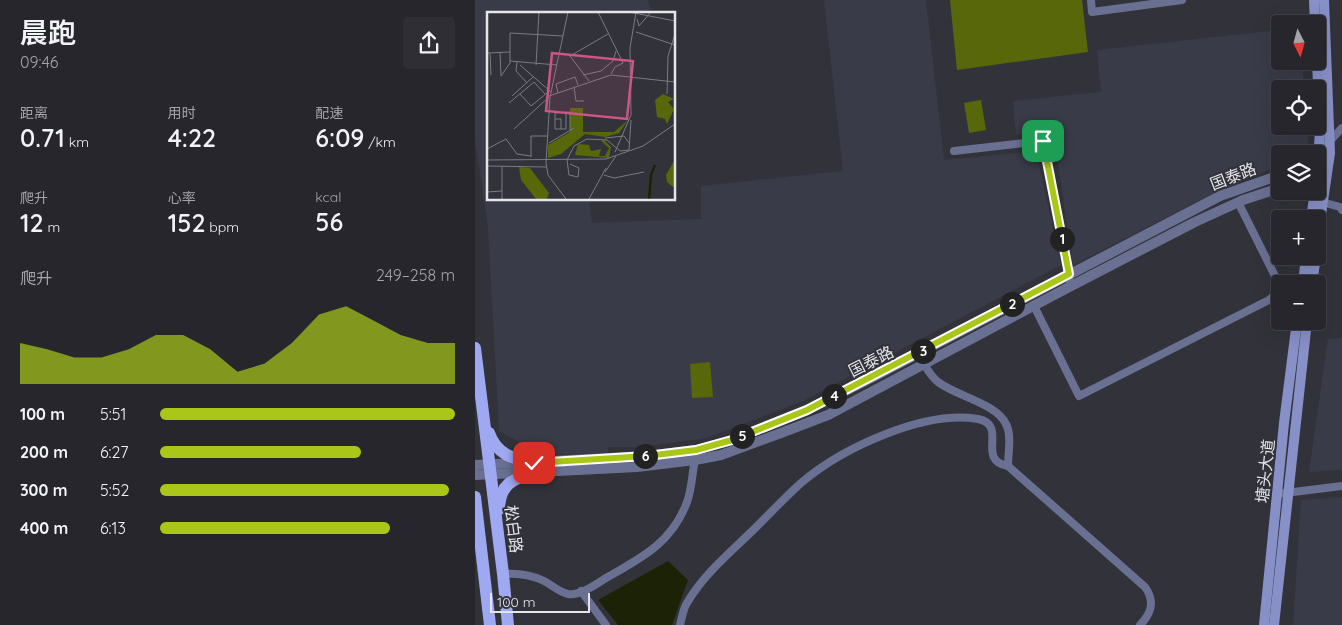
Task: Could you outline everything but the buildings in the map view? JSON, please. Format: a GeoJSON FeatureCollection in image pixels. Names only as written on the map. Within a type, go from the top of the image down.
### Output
{"type":"FeatureCollection","features":[{"type":"Feature","properties":{"kind":"main road"},"geometry":{"type":"LineString","coordinates":[[1314,0],[1315,15]]}},
{"type":"Feature","properties":{"kind":"main road"},"geometry":{"type":"LineString","coordinates":[[1324,0],[1330,141],[1326,154]]}},
{"type":"Feature","properties":{"kind":"main road"},"geometry":{"type":"LineString","coordinates":[[1317,70],[1320,145]]}},
{"type":"Feature","properties":{"kind":"main road","name":"塘头大道"},"geometry":{"type":"LineString","coordinates":[[1274,625],[1296,330]]}},
{"type":"Feature","properties":{"kind":"main road","name":"塘头大道"},"geometry":{"type":"LineString","coordinates":[[1264,625],[1306,330]]}},
{"type":"Feature","properties":{"kind":"main road","name":"松白路"},"geometry":{"type":"LineString","coordinates":[[475,348],[499,536],[508,625]]}},
{"type":"Feature","properties":{"kind":"main road"},"geometry":{"type":"LineString","coordinates":[[485,420],[491,438],[501,452],[534,468]]}},
{"type":"Feature","properties":{"kind":"main road"},"geometry":{"type":"LineString","coordinates":[[499,536],[499,503],[503,490],[514,480],[534,468]]}},
{"type":"Feature","properties":{"kind":"main road"},"geometry":{"type":"LineString","coordinates":[[475,497],[490,625]]}},
{"type":"Feature","properties":{"kind":"main road"},"geometry":{"type":"LineString","coordinates":[[475,518],[479,531]]}},
{"type":"Feature","properties":{"kind":"street"},"geometry":{"type":"LineString","coordinates":[[1091,0],[1092,12],[1131,3],[1182,0]]}},
{"type":"Feature","properties":{"kind":"street"},"geometry":{"type":"LineString","coordinates":[[1326,146],[1342,128]]}},
{"type":"Feature","properties":{"kind":"street"},"geometry":{"type":"LineString","coordinates":[[954,151],[1043,141],[1071,286]]}},
{"type":"Feature","properties":{"kind":"street","name":"国泰路"},"geometry":{"type":"LineString","coordinates":[[534,468],[696,450],[732,440],[807,410],[1220,196],[1271,178]]}},
{"type":"Feature","properties":{"kind":"street","name":"国泰路"},"geometry":{"type":"LineString","coordinates":[[475,475],[490,470],[637,467],[721,455],[828,415],[1195,222],[1238,202],[1271,191]]}},
{"type":"Feature","properties":{"kind":"street"},"geometry":{"type":"LineString","coordinates":[[1322,200],[1341,207]]}},
{"type":"Feature","properties":{"kind":"street"},"geometry":{"type":"LineString","coordinates":[[1034,306],[1079,396],[1252,309],[1273,298],[1278,285],[1238,202]]}},
{"type":"Feature","properties":{"kind":"street"},"geometry":{"type":"LineString","coordinates":[[924,364],[938,382],[999,414],[1007,424],[1009,436],[1008,466]]}},
{"type":"Feature","properties":{"kind":"street"},"geometry":{"type":"LineString","coordinates":[[680,625],[686,605],[711,570],[802,482],[838,458],[877,438],[917,423],[959,418],[986,422],[991,427],[993,434],[992,457],[996,462],[1008,466],[1145,587],[1150,594],[1152,604],[1150,613],[1140,625]]}},
{"type":"Feature","properties":{"kind":"street"},"geometry":{"type":"LineString","coordinates":[[503,574],[538,578],[569,594],[595,585],[650,553],[673,527],[688,501],[695,460]]}},
{"type":"Feature","properties":{"kind":"street","name":"国泰路"},"geometry":{"type":"LineString","coordinates":[[475,465],[490,470]]}},
{"type":"Feature","properties":{"kind":"street"},"geometry":{"type":"LineString","coordinates":[[1283,493],[1342,486]]}},
{"type":"Feature","properties":{"kind":"street"},"geometry":{"type":"LineString","coordinates":[[581,591],[606,625]]}},
{"type":"Feature","properties":{"kind":"shaded area"},"geometry":{"type":"Polygon","coordinates":[[[475,0],[648,0],[651,12],[487,12],[487,200],[589,200],[592,223],[701,219],[701,186],[843,171],[824,0],[926,0],[944,160],[1036,151],[1061,265],[803,401],[707,438],[640,447],[608,447],[608,453],[544,455],[499,431],[488,226],[475,140],[475,0]]]}},
{"type":"Feature","properties":{"kind":"shaded area"},"geometry":{"type":"Polygon","coordinates":[[[1271,31],[1271,70],[1303,70],[1303,80],[1271,80],[1271,135],[1308,135],[1308,145],[1271,145],[1271,169],[1212,194],[1073,265],[1053,130],[1016,135],[1013,101],[1101,92],[1097,50],[1271,31]]]}},
{"type":"Feature","properties":{"kind":"shaded area"},"geometry":{"type":"Polygon","coordinates":[[[1342,338],[1342,470],[1309,472],[1328,339],[1342,338]]]}},
{"type":"Feature","properties":{"kind":"shaded area"},"geometry":{"type":"Polygon","coordinates":[[[1342,497],[1342,625],[1293,625],[1301,500],[1342,497]]]}},
{"type":"Feature","properties":{"kind":"shaded area"},"geometry":{"type":"Polygon","coordinates":[[[668,561],[688,580],[672,625],[618,625],[598,600],[668,561]]]}},
{"type":"Feature","properties":{"kind":"green space"},"geometry":{"type":"Polygon","coordinates":[[[950,0],[1082,0],[1088,52],[957,70],[950,0]]]}},
{"type":"Feature","properties":{"kind":"green space"},"geometry":{"type":"Polygon","coordinates":[[[981,100],[986,130],[969,133],[964,103],[981,100]]]}},
{"type":"Feature","properties":{"kind":"green space"},"geometry":{"type":"Polygon","coordinates":[[[710,362],[713,397],[692,398],[690,364],[710,362]]]}},
{"type":"Feature","properties":{"kind":"route"},"geometry":{"type":"LineString","coordinates":[[534,463],[647,456],[696,450],[732,440],[807,410],[1069,274],[1043,141]]}}]}
